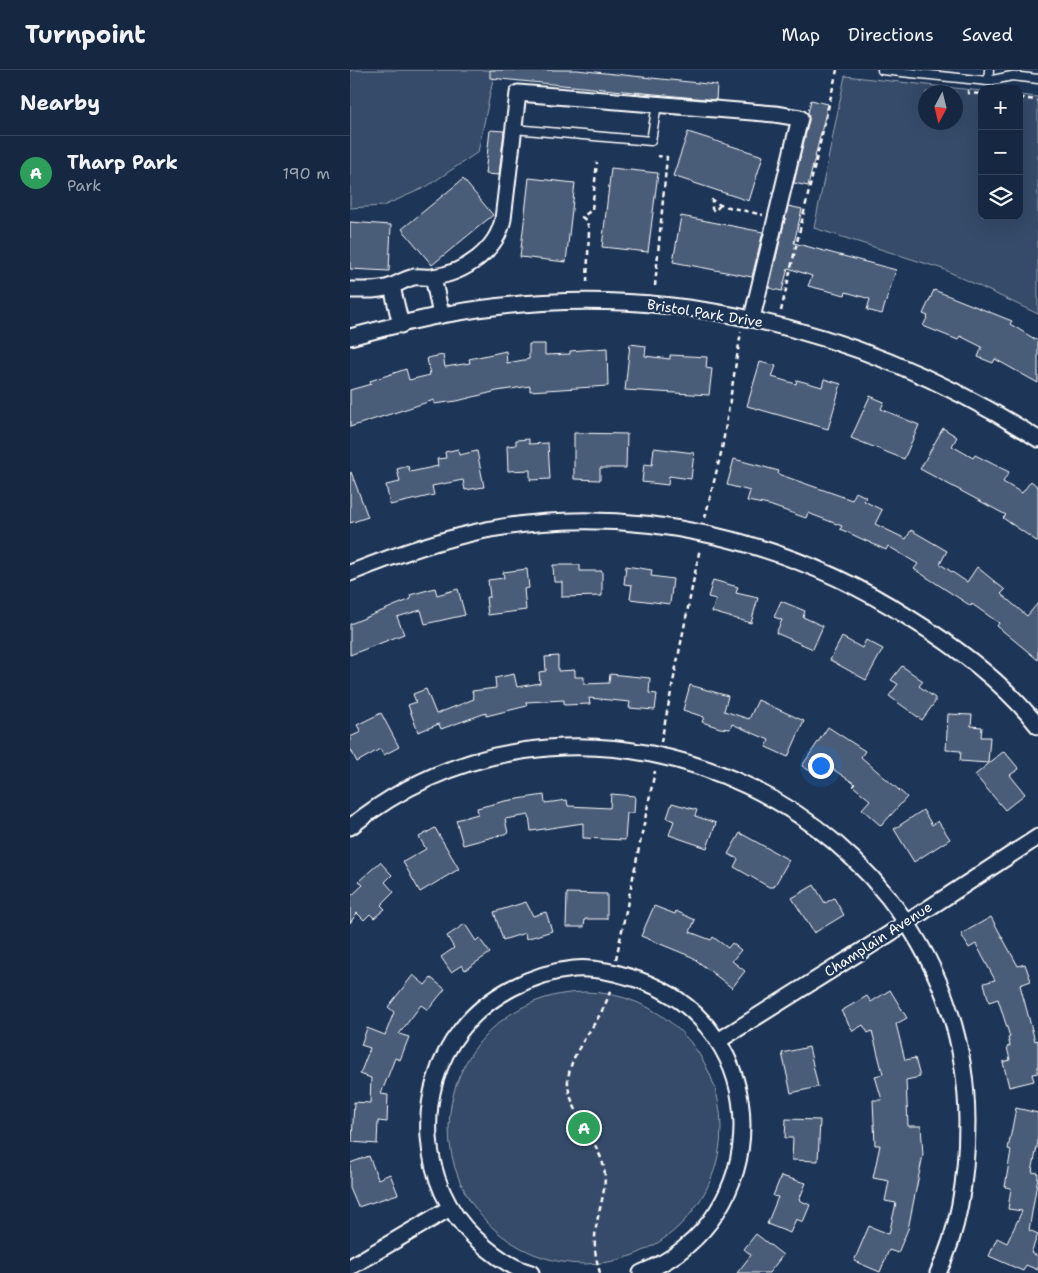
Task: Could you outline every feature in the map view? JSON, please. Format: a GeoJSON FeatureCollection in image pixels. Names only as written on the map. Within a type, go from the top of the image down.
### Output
{"type":"FeatureCollection","features":[{"type":"Feature","properties":{"kind":"street"},"geometry":{"type":"LineString","coordinates":[[350,290],[392,286],[410,278],[433,277],[477,259],[492,246],[500,233],[518,93],[774,114],[800,118],[748,317]]}},
{"type":"Feature","properties":{"kind":"street"},"geometry":{"type":"LineString","coordinates":[[433,277],[441,315]]}},
{"type":"Feature","properties":{"kind":"street"},"geometry":{"type":"LineString","coordinates":[[392,286],[401,325]]}},
{"type":"Feature","properties":{"kind":"street","name":"Bristol Park Drive"},"geometry":{"type":"LineString","coordinates":[[350,336],[441,315],[517,306],[593,302],[662,304],[748,317],[853,347],[903,366],[964,395],[1038,439]]}},
{"type":"Feature","properties":{"kind":"street"},"geometry":{"type":"LineString","coordinates":[[350,573],[391,557],[491,529],[569,522],[607,522],[640,524],[703,533],[772,551],[810,565],[841,578],[888,604],[954,647],[981,669],[1038,726]]}},
{"type":"Feature","properties":{"kind":"street"},"geometry":{"type":"LineString","coordinates":[[350,827],[385,802],[414,786],[462,767],[497,757],[547,749],[601,746],[660,754],[717,771],[783,803],[855,860],[877,884],[905,922],[931,967],[950,1015],[963,1065],[967,1151],[963,1192],[954,1230],[938,1273]]}},
{"type":"Feature","properties":{"kind":"street","name":"Champlain Avenue"},"geometry":{"type":"LineString","coordinates":[[718,1041],[889,934],[1038,837]]}},
{"type":"Feature","properties":{"kind":"street"},"geometry":{"type":"LineString","coordinates":[[531,1273],[490,1252],[468,1231],[450,1208],[437,1180],[430,1151],[428,1109],[439,1067],[461,1030],[495,997],[542,975],[576,969],[614,971],[660,987],[697,1014],[718,1041],[740,1091],[743,1144],[734,1182],[712,1221],[684,1250],[658,1266],[641,1273]]}},
{"type":"Feature","properties":{"kind":"street"},"geometry":{"type":"LineString","coordinates":[[350,1267],[450,1208]]}},
{"type":"Feature","properties":{"kind":"lane"},"geometry":{"type":"LineString","coordinates":[[882,70],[988,81],[1012,73],[1038,79]]}},
{"type":"Feature","properties":{"kind":"lane"},"geometry":{"type":"LineString","coordinates":[[988,81],[989,70]]}},
{"type":"Feature","properties":{"kind":"lane"},"geometry":{"type":"LineString","coordinates":[[514,129],[651,141],[657,104]]}},
{"type":"Feature","properties":{"kind":"path"},"geometry":{"type":"LineString","coordinates":[[778,325],[837,70]]}},
{"type":"Feature","properties":{"kind":"path"},"geometry":{"type":"LineString","coordinates":[[968,89],[968,93],[978,94]]}},
{"type":"Feature","properties":{"kind":"path"},"geometry":{"type":"LineString","coordinates":[[1023,98],[1038,100]]}},
{"type":"Feature","properties":{"kind":"path"},"geometry":{"type":"LineString","coordinates":[[655,286],[667,157],[658,156]]}},
{"type":"Feature","properties":{"kind":"path"},"geometry":{"type":"LineString","coordinates":[[587,282],[589,230],[587,221],[582,217],[592,210],[597,162]]}},
{"type":"Feature","properties":{"kind":"path"},"geometry":{"type":"LineString","coordinates":[[720,205],[715,211],[712,209],[712,200],[720,205],[765,216]]}},
{"type":"Feature","properties":{"kind":"path"},"geometry":{"type":"LineString","coordinates":[[600,1273],[595,1256],[594,1238],[602,1194],[603,1166],[598,1151],[574,1107],[567,1081],[580,1047],[603,1011],[614,971],[660,754],[748,317]]}},
{"type":"Feature","properties":{"kind":"shaded area"},"geometry":{"type":"Polygon","coordinates":[[[350,70],[495,70],[478,152],[426,187],[383,206],[350,208],[350,70]]]}},
{"type":"Feature","properties":{"kind":"shaded area"},"geometry":{"type":"Polygon","coordinates":[[[845,76],[927,85],[918,85],[918,130],[963,130],[963,89],[978,91],[978,220],[1023,220],[1023,95],[1038,97],[1038,314],[943,269],[814,228],[845,76]]]}},
{"type":"Feature","properties":{"kind":"shaded area"},"geometry":{"type":"Polygon","coordinates":[[[585,992],[624,998],[649,1008],[681,1032],[698,1053],[710,1076],[718,1102],[721,1128],[715,1167],[705,1192],[681,1224],[660,1241],[637,1253],[611,1261],[585,1264],[546,1258],[521,1248],[489,1224],[472,1203],[460,1180],[452,1154],[449,1128],[455,1089],[465,1064],[489,1032],[510,1015],[533,1003],[559,995],[585,992]]]}},
{"type":"Feature","properties":{"kind":"building"},"geometry":{"type":"Polygon","coordinates":[[[490,70],[577,70],[717,85],[716,100],[490,78],[490,70]]]}},
{"type":"Feature","properties":{"kind":"building"},"geometry":{"type":"Polygon","coordinates":[[[811,100],[828,104],[808,186],[794,183],[809,120],[808,113],[811,100]]]}},
{"type":"Feature","properties":{"kind":"building"},"geometry":{"type":"Polygon","coordinates":[[[490,130],[504,131],[499,175],[485,174],[490,130]]]}},
{"type":"Feature","properties":{"kind":"building"},"geometry":{"type":"Polygon","coordinates":[[[688,132],[763,156],[749,201],[673,176],[688,132]]]}},
{"type":"Feature","properties":{"kind":"building"},"geometry":{"type":"Polygon","coordinates":[[[611,168],[658,173],[648,252],[602,247],[611,168]]]}},
{"type":"Feature","properties":{"kind":"building"},"geometry":{"type":"Polygon","coordinates":[[[529,178],[575,183],[566,262],[520,257],[529,178]]]}},
{"type":"Feature","properties":{"kind":"building"},"geometry":{"type":"Polygon","coordinates":[[[463,179],[493,215],[432,265],[402,229],[463,179]]]}},
{"type":"Feature","properties":{"kind":"building"},"geometry":{"type":"Polygon","coordinates":[[[788,206],[802,209],[794,243],[896,270],[882,314],[867,310],[870,299],[846,292],[845,295],[808,286],[812,276],[788,268],[782,291],[769,288],[788,206]]]}},
{"type":"Feature","properties":{"kind":"building"},"geometry":{"type":"Polygon","coordinates":[[[681,216],[763,232],[752,277],[673,262],[681,216]]]}},
{"type":"Feature","properties":{"kind":"building"},"geometry":{"type":"Polygon","coordinates":[[[350,222],[391,225],[389,271],[350,269],[350,222]]]}},
{"type":"Feature","properties":{"kind":"building"},"geometry":{"type":"Polygon","coordinates":[[[934,290],[1012,321],[1010,324],[1038,341],[1038,383],[995,359],[993,363],[978,357],[982,347],[960,336],[958,340],[923,326],[928,316],[923,314],[934,290]]]}},
{"type":"Feature","properties":{"kind":"building"},"geometry":{"type":"Polygon","coordinates":[[[529,344],[545,344],[545,355],[570,354],[570,351],[607,348],[608,386],[530,391],[530,386],[497,391],[457,401],[434,404],[434,400],[350,427],[350,390],[371,384],[370,381],[406,369],[409,380],[430,375],[427,358],[443,355],[445,367],[470,363],[469,359],[506,351],[507,363],[529,359],[529,344]]]}},
{"type":"Feature","properties":{"kind":"building"},"geometry":{"type":"Polygon","coordinates":[[[630,344],[646,346],[645,356],[670,359],[670,355],[707,357],[706,368],[712,369],[709,395],[625,390],[630,344]]]}},
{"type":"Feature","properties":{"kind":"building"},"geometry":{"type":"Polygon","coordinates":[[[760,362],[776,366],[772,377],[796,384],[797,380],[822,387],[824,379],[841,384],[828,429],[747,406],[760,362]]]}},
{"type":"Feature","properties":{"kind":"building"},"geometry":{"type":"Polygon","coordinates":[[[870,396],[884,402],[881,409],[919,425],[904,459],[851,438],[870,396]]]}},
{"type":"Feature","properties":{"kind":"building"},"geometry":{"type":"Polygon","coordinates":[[[943,428],[957,437],[952,446],[973,458],[975,455],[1009,472],[1003,482],[1022,493],[1031,481],[1038,487],[1038,542],[1003,518],[1006,515],[920,469],[943,428]]]}},
{"type":"Feature","properties":{"kind":"building"},"geometry":{"type":"Polygon","coordinates":[[[574,433],[627,434],[626,468],[600,468],[600,480],[574,479],[574,433]]]}},
{"type":"Feature","properties":{"kind":"building"},"geometry":{"type":"Polygon","coordinates":[[[529,439],[529,444],[548,443],[550,479],[530,480],[530,470],[508,471],[507,446],[516,445],[516,440],[529,439]]]}},
{"type":"Feature","properties":{"kind":"building"},"geometry":{"type":"Polygon","coordinates":[[[654,448],[694,453],[691,479],[669,476],[668,485],[642,482],[644,464],[652,465],[654,448]]]}},
{"type":"Feature","properties":{"kind":"building"},"geometry":{"type":"Polygon","coordinates":[[[458,449],[459,455],[477,451],[484,487],[465,490],[463,480],[432,486],[434,495],[390,505],[386,485],[400,482],[397,469],[408,466],[410,472],[438,466],[437,459],[446,458],[445,452],[458,449]]]}},
{"type":"Feature","properties":{"kind":"building"},"geometry":{"type":"Polygon","coordinates":[[[734,459],[779,471],[778,474],[852,500],[856,492],[866,497],[864,501],[882,510],[875,524],[906,539],[911,530],[947,551],[940,564],[967,582],[977,567],[1005,590],[1001,594],[1027,616],[1038,603],[1038,660],[997,626],[999,623],[972,604],[971,606],[914,569],[918,564],[888,546],[886,550],[840,529],[842,526],[808,513],[806,518],[769,505],[747,501],[750,491],[727,485],[734,459]]]}},
{"type":"Feature","properties":{"kind":"building"},"geometry":{"type":"Polygon","coordinates":[[[350,473],[368,517],[350,523],[350,473]]]}},
{"type":"Feature","properties":{"kind":"building"},"geometry":{"type":"Polygon","coordinates":[[[553,565],[580,565],[580,571],[602,571],[602,596],[562,597],[562,582],[554,582],[553,565]]]}},
{"type":"Feature","properties":{"kind":"building"},"geometry":{"type":"Polygon","coordinates":[[[626,566],[652,570],[651,576],[673,579],[670,604],[630,599],[632,585],[624,584],[626,566]]]}},
{"type":"Feature","properties":{"kind":"building"},"geometry":{"type":"Polygon","coordinates":[[[527,569],[529,588],[524,589],[526,610],[488,615],[486,597],[490,597],[488,580],[504,578],[503,572],[527,569]]]}},
{"type":"Feature","properties":{"kind":"building"},"geometry":{"type":"Polygon","coordinates":[[[713,580],[738,587],[736,593],[758,598],[751,623],[712,612],[716,599],[708,597],[713,580]]]}},
{"type":"Feature","properties":{"kind":"building"},"geometry":{"type":"Polygon","coordinates":[[[435,588],[437,595],[458,589],[465,615],[425,624],[421,610],[397,617],[404,634],[350,655],[350,624],[411,599],[410,595],[435,588]]]}},
{"type":"Feature","properties":{"kind":"building"},"geometry":{"type":"Polygon","coordinates":[[[781,601],[805,611],[803,617],[823,626],[813,649],[776,633],[782,620],[774,617],[781,601]]]}},
{"type":"Feature","properties":{"kind":"building"},"geometry":{"type":"Polygon","coordinates":[[[842,637],[862,648],[866,640],[883,649],[866,680],[830,660],[842,637]]]}},
{"type":"Feature","properties":{"kind":"building"},"geometry":{"type":"Polygon","coordinates":[[[558,656],[558,671],[575,670],[575,677],[584,677],[584,684],[609,683],[610,674],[650,678],[649,693],[657,694],[655,710],[629,708],[630,702],[589,698],[590,704],[564,705],[564,700],[526,702],[527,706],[486,716],[486,713],[441,729],[439,724],[418,732],[408,705],[416,702],[413,694],[426,689],[436,714],[474,699],[472,691],[496,688],[495,678],[514,674],[517,687],[540,683],[539,672],[546,671],[545,657],[558,656]]]}},
{"type":"Feature","properties":{"kind":"building"},"geometry":{"type":"Polygon","coordinates":[[[902,666],[923,681],[919,686],[935,698],[935,702],[922,720],[889,696],[898,684],[891,680],[902,666]]]}},
{"type":"Feature","properties":{"kind":"building"},"geometry":{"type":"Polygon","coordinates":[[[690,685],[728,696],[724,711],[749,719],[758,700],[804,721],[788,757],[766,747],[769,740],[732,724],[730,729],[702,722],[704,717],[683,710],[690,685]]]}},
{"type":"Feature","properties":{"kind":"building"},"geometry":{"type":"Polygon","coordinates":[[[381,713],[399,747],[384,755],[380,749],[357,762],[350,748],[350,737],[361,732],[357,725],[381,713]]]}},
{"type":"Feature","properties":{"kind":"building"},"geometry":{"type":"Polygon","coordinates":[[[948,714],[972,715],[971,726],[982,727],[981,737],[990,737],[988,763],[960,761],[961,751],[946,750],[948,714]]]}},
{"type":"Feature","properties":{"kind":"building"},"geometry":{"type":"Polygon","coordinates":[[[828,727],[865,751],[861,757],[907,797],[881,826],[862,809],[870,800],[853,786],[855,784],[825,764],[817,775],[802,766],[828,727]]]}},
{"type":"Feature","properties":{"kind":"building"},"geometry":{"type":"Polygon","coordinates":[[[1004,751],[1019,769],[1010,775],[1025,794],[1005,810],[975,775],[1004,751]]]}},
{"type":"Feature","properties":{"kind":"building"},"geometry":{"type":"Polygon","coordinates":[[[611,794],[635,796],[634,813],[627,813],[625,840],[583,838],[583,823],[531,831],[529,815],[505,819],[508,833],[463,845],[456,820],[478,814],[477,808],[505,801],[544,795],[545,803],[567,800],[568,806],[610,808],[611,794]]]}},
{"type":"Feature","properties":{"kind":"building"},"geometry":{"type":"Polygon","coordinates":[[[672,803],[697,810],[695,816],[716,823],[707,848],[669,835],[674,821],[667,818],[672,803]]]}},
{"type":"Feature","properties":{"kind":"building"},"geometry":{"type":"Polygon","coordinates":[[[923,810],[932,825],[938,821],[950,839],[914,862],[894,829],[923,810]]]}},
{"type":"Feature","properties":{"kind":"building"},"geometry":{"type":"Polygon","coordinates":[[[435,828],[459,869],[420,892],[403,862],[426,849],[419,837],[435,828]]]}},
{"type":"Feature","properties":{"kind":"building"},"geometry":{"type":"Polygon","coordinates":[[[740,833],[789,860],[774,887],[769,887],[734,867],[738,859],[728,854],[740,833]]]}},
{"type":"Feature","properties":{"kind":"building"},"geometry":{"type":"Polygon","coordinates":[[[380,862],[392,875],[385,882],[394,892],[381,905],[385,909],[374,918],[370,914],[364,920],[357,913],[350,923],[350,897],[363,885],[359,881],[380,862]]]}},
{"type":"Feature","properties":{"kind":"building"},"geometry":{"type":"Polygon","coordinates":[[[814,885],[825,903],[834,898],[844,915],[814,933],[792,898],[814,885]]]}},
{"type":"Feature","properties":{"kind":"building"},"geometry":{"type":"Polygon","coordinates":[[[567,893],[607,894],[607,919],[585,919],[584,927],[566,927],[567,893]]]}},
{"type":"Feature","properties":{"kind":"building"},"geometry":{"type":"Polygon","coordinates":[[[526,902],[533,916],[546,912],[552,931],[526,939],[525,933],[503,940],[494,912],[526,902]]]}},
{"type":"Feature","properties":{"kind":"building"},"geometry":{"type":"Polygon","coordinates":[[[654,906],[675,914],[676,911],[695,920],[690,932],[711,940],[713,937],[728,948],[732,943],[741,950],[732,961],[745,971],[732,988],[692,957],[641,936],[654,906]]]}},
{"type":"Feature","properties":{"kind":"building"},"geometry":{"type":"Polygon","coordinates":[[[991,917],[1018,966],[1025,964],[1031,981],[1020,985],[1035,1041],[1038,1040],[1038,1073],[1032,1074],[1034,1081],[1009,1087],[1003,1062],[1010,1060],[1007,1047],[1010,1046],[1008,1038],[1010,1037],[998,999],[989,1002],[984,983],[995,980],[976,944],[969,948],[961,934],[991,917]]]}},
{"type":"Feature","properties":{"kind":"building"},"geometry":{"type":"Polygon","coordinates":[[[465,924],[476,941],[479,938],[490,953],[465,970],[462,965],[451,972],[441,957],[454,948],[447,936],[465,924]]]}},
{"type":"Feature","properties":{"kind":"building"},"geometry":{"type":"Polygon","coordinates":[[[413,975],[425,985],[431,978],[445,989],[428,1010],[421,1005],[399,1034],[409,1037],[400,1060],[395,1058],[381,1094],[388,1095],[387,1122],[378,1121],[377,1144],[352,1142],[354,1102],[370,1103],[371,1078],[360,1074],[370,1048],[361,1045],[367,1028],[385,1035],[394,1012],[388,1007],[413,975]]]}},
{"type":"Feature","properties":{"kind":"building"},"geometry":{"type":"Polygon","coordinates":[[[890,990],[907,1018],[896,1024],[905,1060],[915,1058],[920,1077],[906,1080],[908,1126],[921,1126],[923,1155],[908,1229],[898,1253],[889,1250],[880,1272],[854,1261],[869,1226],[889,1234],[896,1203],[885,1201],[889,1181],[873,1178],[880,1145],[875,1145],[873,1100],[882,1100],[875,1076],[883,1074],[872,1031],[868,1033],[863,1025],[853,1031],[841,1011],[867,996],[871,1002],[890,990]]]}},
{"type":"Feature","properties":{"kind":"building"},"geometry":{"type":"Polygon","coordinates":[[[809,1047],[818,1087],[791,1093],[782,1053],[809,1047]]]}},
{"type":"Feature","properties":{"kind":"building"},"geometry":{"type":"Polygon","coordinates":[[[1016,1108],[1038,1113],[1038,1142],[1032,1172],[1038,1173],[1038,1177],[1029,1230],[1038,1234],[1031,1253],[1038,1256],[1038,1270],[1026,1265],[1023,1271],[989,1256],[997,1238],[1007,1243],[1022,1211],[1008,1209],[1011,1188],[1005,1187],[1011,1150],[1008,1149],[1016,1108]]]}},
{"type":"Feature","properties":{"kind":"building"},"geometry":{"type":"Polygon","coordinates":[[[786,1119],[820,1120],[818,1161],[792,1160],[793,1138],[785,1138],[786,1119]]]}},
{"type":"Feature","properties":{"kind":"building"},"geometry":{"type":"Polygon","coordinates":[[[369,1156],[378,1179],[390,1174],[398,1194],[358,1207],[350,1188],[350,1163],[369,1156]]]}},
{"type":"Feature","properties":{"kind":"building"},"geometry":{"type":"Polygon","coordinates":[[[781,1176],[806,1183],[799,1200],[810,1205],[803,1222],[796,1219],[790,1233],[767,1224],[778,1197],[773,1196],[781,1176]]]}},
{"type":"Feature","properties":{"kind":"building"},"geometry":{"type":"Polygon","coordinates":[[[756,1234],[783,1255],[769,1273],[737,1273],[751,1255],[744,1249],[756,1234]]]}},
{"type":"Feature","properties":{"kind":"place","name":"Tharp Park"},"geometry":{"type":"Point","coordinates":[584,1128]}}]}
